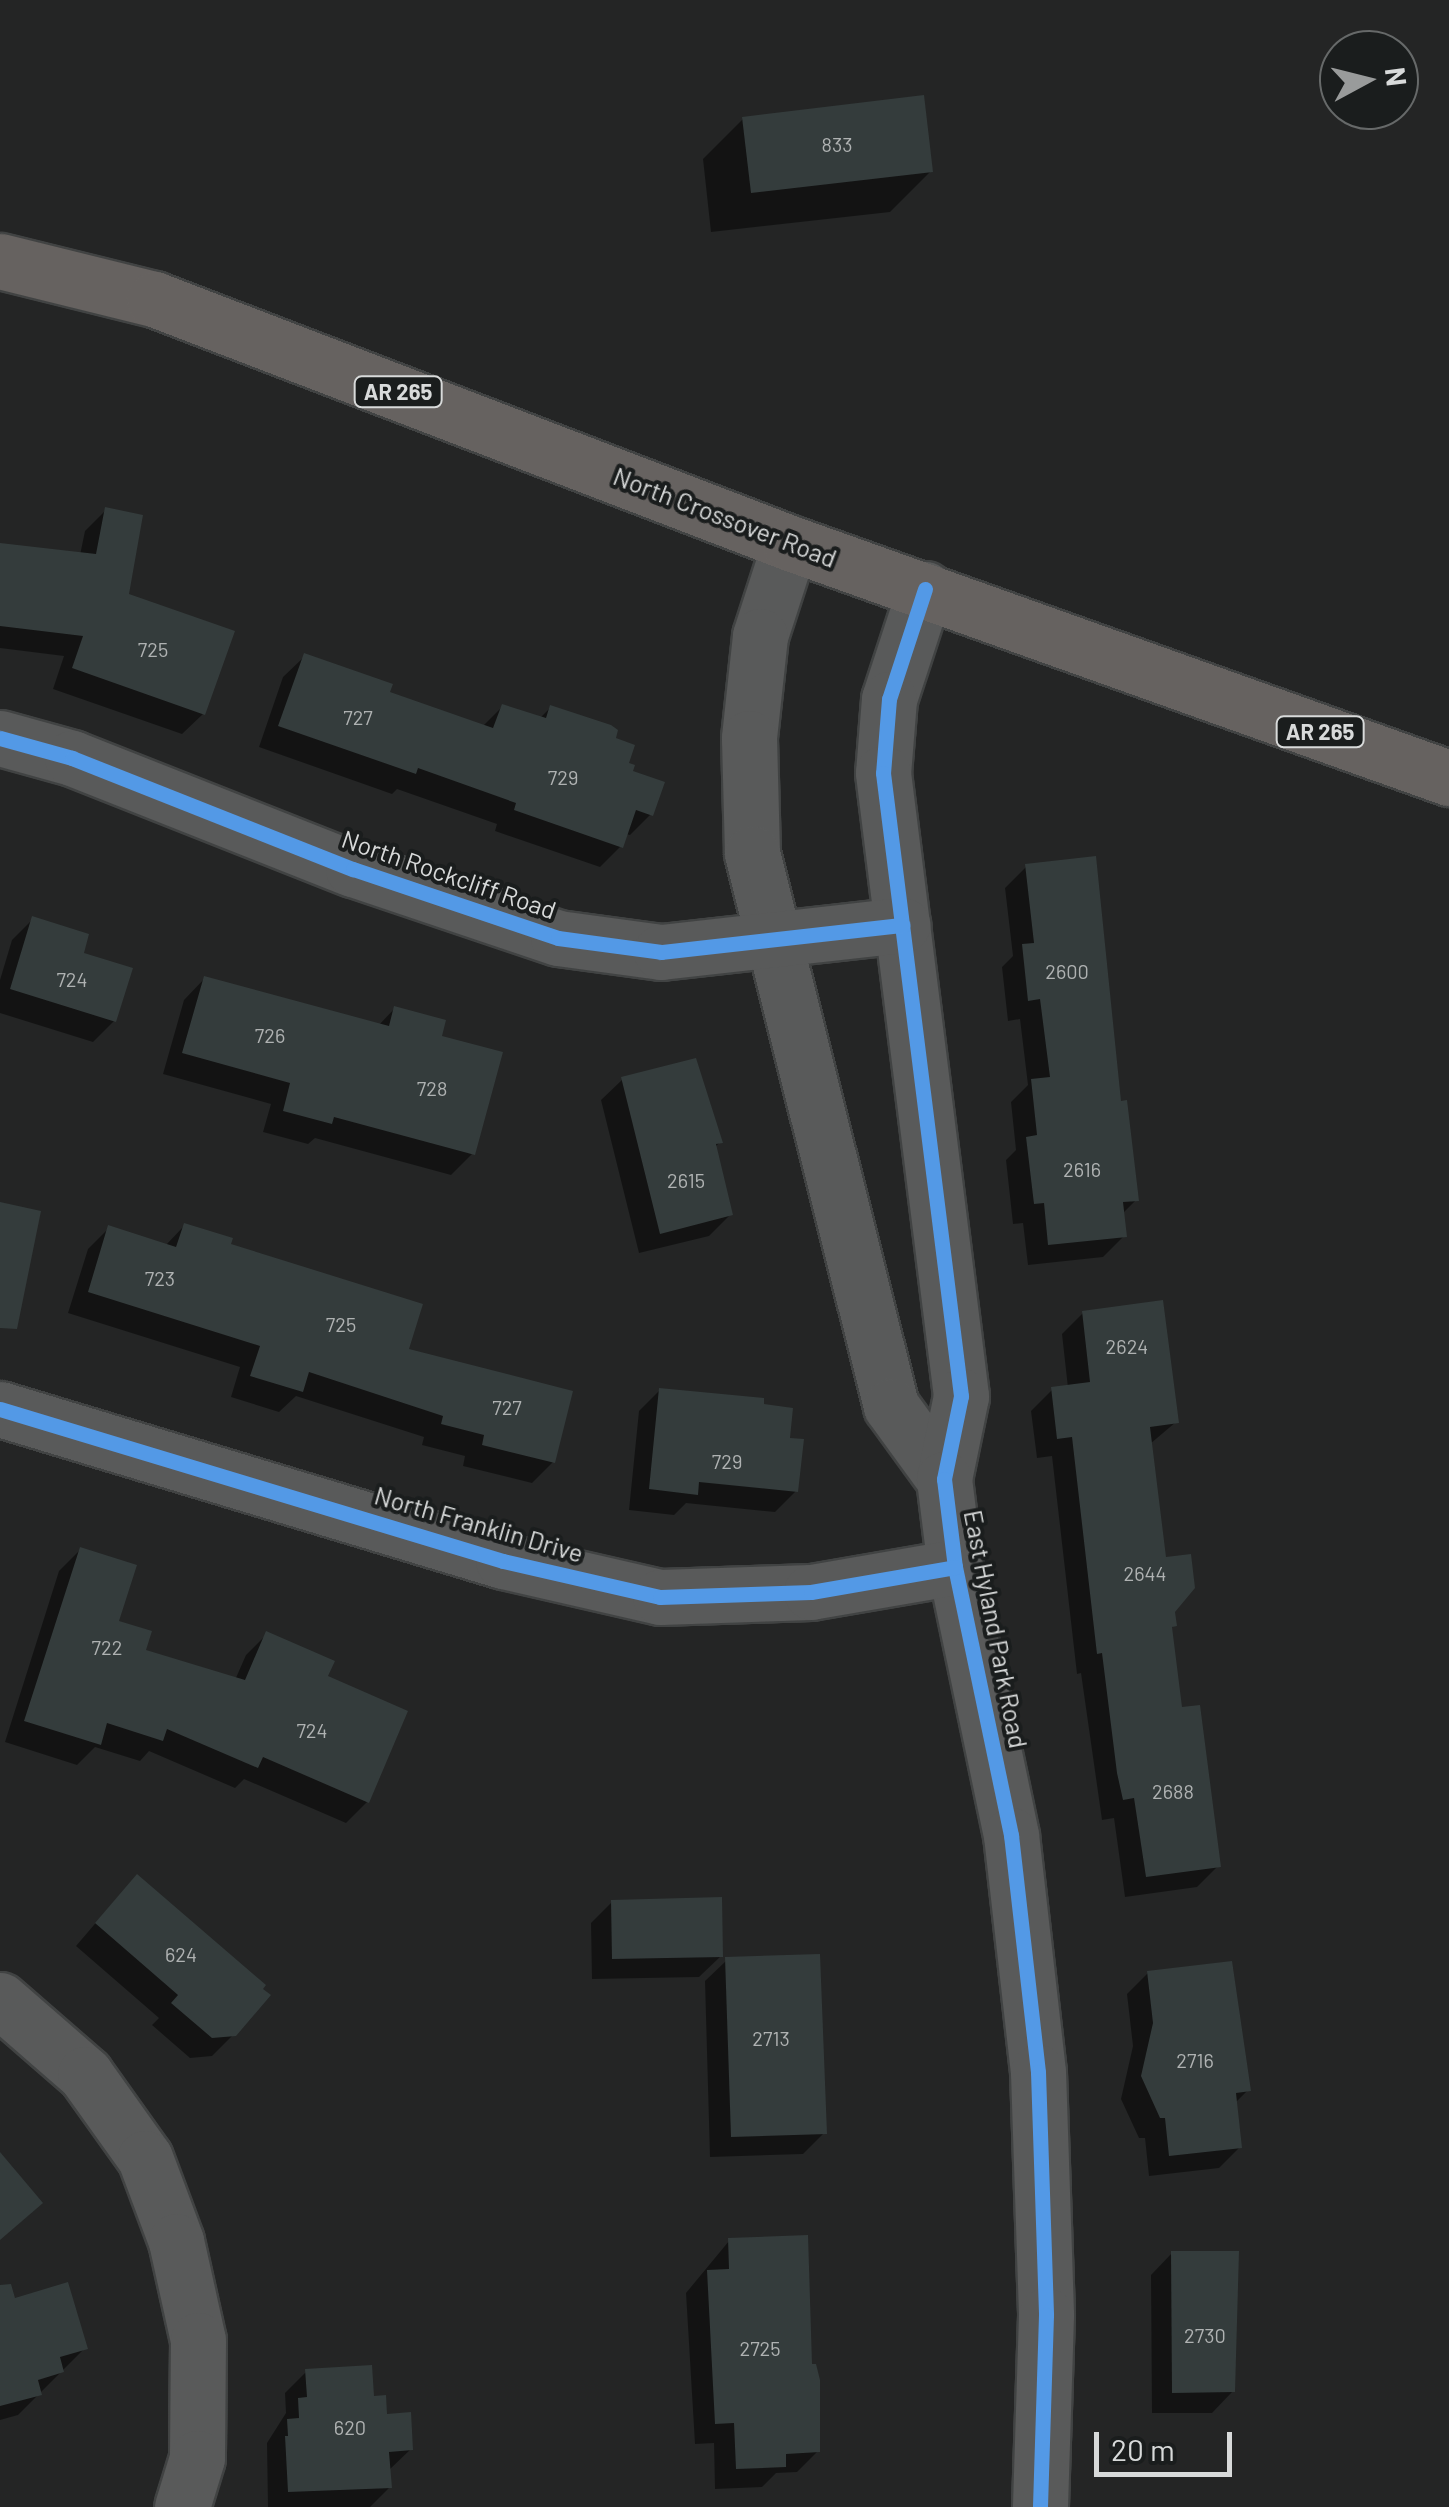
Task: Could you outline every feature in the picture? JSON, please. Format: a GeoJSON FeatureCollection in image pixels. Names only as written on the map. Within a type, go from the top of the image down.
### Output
{"type":"FeatureCollection","features":[{"type":"Feature","properties":{"kind":"main road","name":"North Crossover Road"},"geometry":{"type":"LineString","coordinates":[[0,261],[154,298],[790,543],[1449,778]]}},
{"type":"Feature","properties":{"kind":"street","name":"East Hyland Park Road"},"geometry":{"type":"LineString","coordinates":[[790,543],[760,636],[749,738],[752,853],[770,940],[890,1406],[944,1479]]}},
{"type":"Feature","properties":{"kind":"street","name":"East Hyland Park Road"},"geometry":{"type":"LineString","coordinates":[[925,590],[889,699],[883,773],[960,1396],[944,1479],[955,1567],[1011,1835],[1038,2072],[1046,2314],[1040,2507]]}},
{"type":"Feature","properties":{"kind":"street","name":"North Rockcliff Road"},"geometry":{"type":"LineString","coordinates":[[0,738],[72,758],[353,870],[558,938],[661,952],[902,925]]}},
{"type":"Feature","properties":{"kind":"street","name":"North Franklin Drive"},"geometry":{"type":"LineString","coordinates":[[0,1410],[503,1561],[660,1596],[812,1592],[955,1567]]}},
{"type":"Feature","properties":{"kind":"street"},"geometry":{"type":"LineString","coordinates":[[0,2000],[85,2074],[144,2158],[176,2241],[198,2340],[197,2458],[182,2507]]}},
{"type":"Feature","properties":{"kind":"building"},"geometry":{"type":"Polygon","coordinates":[[[924,95],[933,172],[751,193],[742,117],[924,95]]]}},
{"type":"Feature","properties":{"kind":"building"},"geometry":{"type":"Polygon","coordinates":[[[105,507],[143,515],[129,594],[235,631],[205,715],[72,668],[83,636],[0,626],[0,543],[96,554],[105,507]]]}},
{"type":"Feature","properties":{"kind":"building"},"geometry":{"type":"Polygon","coordinates":[[[304,653],[393,684],[390,692],[493,728],[502,704],[546,718],[550,705],[611,725],[618,730],[616,738],[635,745],[629,763],[635,765],[633,771],[665,782],[653,816],[636,810],[623,848],[514,810],[516,803],[418,768],[416,774],[278,726],[304,653]]]}},
{"type":"Feature","properties":{"kind":"building"},"geometry":{"type":"Polygon","coordinates":[[[1096,856],[1121,1101],[1127,1100],[1139,1201],[1123,1202],[1127,1237],[1048,1245],[1044,1203],[1034,1204],[1026,1137],[1037,1135],[1031,1079],[1050,1077],[1040,999],[1028,1001],[1022,944],[1034,943],[1025,864],[1096,856]]]}},
{"type":"Feature","properties":{"kind":"building"},"geometry":{"type":"Polygon","coordinates":[[[32,916],[89,934],[84,953],[133,968],[116,1022],[10,989],[32,916]]]}},
{"type":"Feature","properties":{"kind":"building"},"geometry":{"type":"Polygon","coordinates":[[[204,976],[389,1026],[394,1006],[446,1020],[442,1036],[503,1052],[475,1155],[334,1117],[332,1124],[283,1111],[290,1083],[182,1053],[204,976]]]}},
{"type":"Feature","properties":{"kind":"building"},"geometry":{"type":"Polygon","coordinates":[[[696,1058],[723,1143],[716,1144],[733,1215],[660,1234],[621,1077],[696,1058]]]}},
{"type":"Feature","properties":{"kind":"building"},"geometry":{"type":"Polygon","coordinates":[[[0,1202],[41,1211],[17,1329],[0,1328],[0,1202]]]}},
{"type":"Feature","properties":{"kind":"building"},"geometry":{"type":"Polygon","coordinates":[[[184,1223],[233,1238],[231,1244],[423,1304],[409,1349],[573,1391],[555,1463],[482,1445],[484,1435],[441,1424],[443,1416],[309,1372],[303,1392],[250,1376],[260,1346],[88,1292],[108,1225],[176,1247],[184,1223]]]}},
{"type":"Feature","properties":{"kind":"building"},"geometry":{"type":"Polygon","coordinates":[[[1163,1300],[1179,1423],[1150,1427],[1166,1557],[1191,1554],[1195,1588],[1175,1612],[1177,1626],[1172,1627],[1182,1707],[1200,1705],[1221,1867],[1146,1877],[1134,1798],[1123,1800],[1117,1773],[1102,1653],[1097,1654],[1072,1437],[1057,1439],[1051,1387],[1090,1382],[1082,1311],[1163,1300]]]}},
{"type":"Feature","properties":{"kind":"building"},"geometry":{"type":"Polygon","coordinates":[[[659,1388],[764,1398],[764,1404],[793,1408],[790,1438],[804,1439],[798,1492],[699,1482],[698,1495],[649,1489],[659,1388]]]}},
{"type":"Feature","properties":{"kind":"building"},"geometry":{"type":"Polygon","coordinates":[[[80,1547],[137,1565],[119,1621],[152,1631],[146,1650],[245,1680],[266,1631],[335,1661],[328,1676],[408,1711],[369,1803],[263,1757],[258,1768],[167,1729],[163,1741],[107,1723],[101,1745],[24,1721],[80,1547]]]}},
{"type":"Feature","properties":{"kind":"building"},"geometry":{"type":"Polygon","coordinates":[[[137,1874],[266,1985],[263,1989],[271,1995],[236,2036],[212,2038],[171,2003],[178,1995],[95,1923],[137,1874]]]}},
{"type":"Feature","properties":{"kind":"building"},"geometry":{"type":"Polygon","coordinates":[[[722,1897],[723,1957],[612,1959],[611,1900],[722,1897]]]}},
{"type":"Feature","properties":{"kind":"building"},"geometry":{"type":"Polygon","coordinates":[[[820,1954],[827,2134],[731,2137],[725,1957],[820,1954]]]}},
{"type":"Feature","properties":{"kind":"building"},"geometry":{"type":"Polygon","coordinates":[[[1232,1961],[1251,2091],[1236,2093],[1242,2148],[1169,2156],[1165,2118],[1160,2118],[1141,2076],[1153,2023],[1147,1971],[1232,1961]]]}},
{"type":"Feature","properties":{"kind":"building"},"geometry":{"type":"Polygon","coordinates":[[[0,2152],[43,2203],[0,2240],[0,2152]]]}},
{"type":"Feature","properties":{"kind":"building"},"geometry":{"type":"Polygon","coordinates":[[[808,2235],[812,2364],[816,2364],[820,2380],[820,2452],[786,2454],[786,2467],[736,2469],[734,2423],[715,2424],[707,2270],[729,2269],[728,2238],[808,2235]]]}},
{"type":"Feature","properties":{"kind":"building"},"geometry":{"type":"Polygon","coordinates":[[[1171,2251],[1239,2251],[1235,2392],[1172,2393],[1171,2251]]]}},
{"type":"Feature","properties":{"kind":"building"},"geometry":{"type":"Polygon","coordinates":[[[68,2282],[88,2349],[60,2357],[64,2372],[38,2380],[42,2395],[0,2406],[0,2285],[11,2284],[15,2298],[68,2282]]]}},
{"type":"Feature","properties":{"kind":"building"},"geometry":{"type":"Polygon","coordinates":[[[372,2365],[374,2396],[386,2395],[387,2414],[411,2412],[413,2450],[389,2452],[392,2488],[288,2492],[287,2419],[299,2418],[298,2398],[307,2397],[305,2369],[372,2365]]]}},
{"type":"Feature","properties":{"kind":"cycle path"},"geometry":{"type":"LineString","coordinates":[[925,589],[889,699],[883,773],[961,1396],[944,1479],[955,1567],[1011,1835],[1038,2072],[1046,2315],[1040,2507]]}},
{"type":"Feature","properties":{"kind":"cycle path"},"geometry":{"type":"LineString","coordinates":[[0,738],[72,758],[353,869],[558,938],[661,952],[902,925]]}},
{"type":"Feature","properties":{"kind":"cycle path"},"geometry":{"type":"LineString","coordinates":[[0,1409],[503,1561],[660,1597],[811,1592],[955,1567]]}}]}
